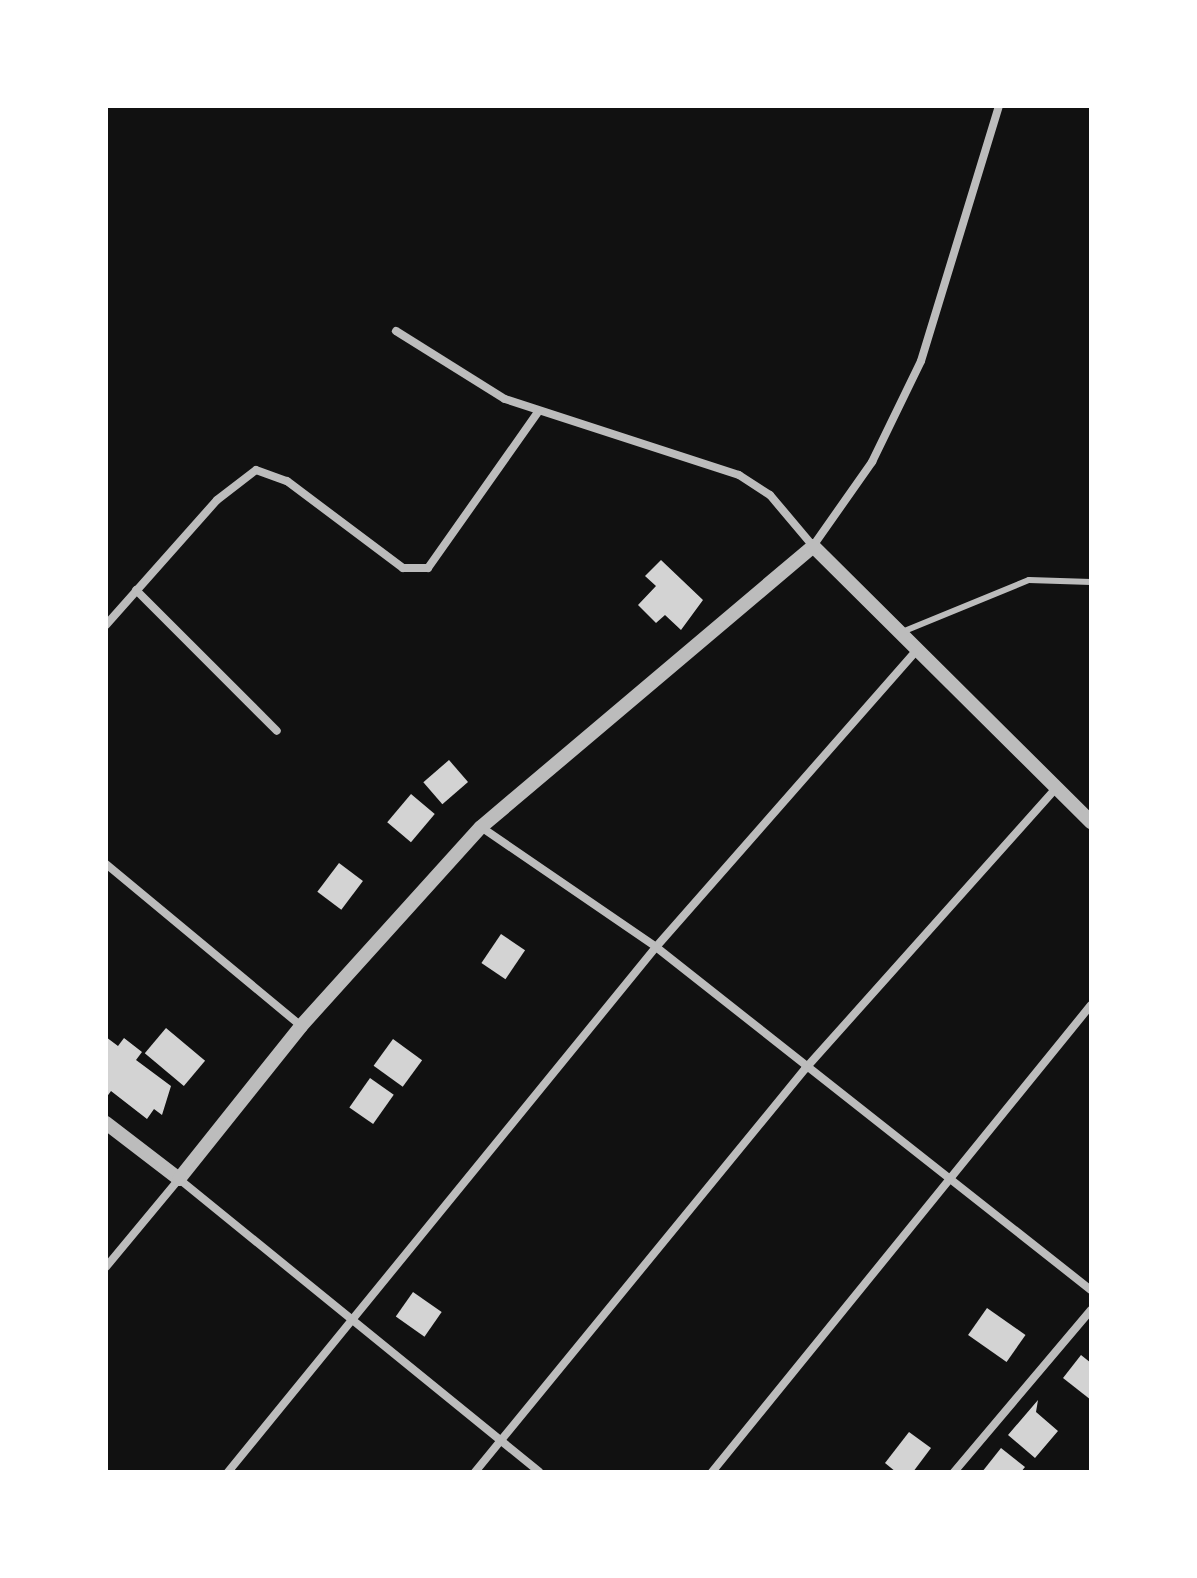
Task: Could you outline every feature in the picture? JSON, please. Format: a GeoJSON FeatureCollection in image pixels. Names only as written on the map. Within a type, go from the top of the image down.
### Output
{"type":"FeatureCollection","features":[{"type":"Feature","properties":{"kind":"street"},"geometry":{"type":"LineString","coordinates":[[106,1267],[301,1026],[481,827],[813,546],[872,462],[921,361],[999,106]]}},
{"type":"Feature","properties":{"kind":"street"},"geometry":{"type":"LineString","coordinates":[[396,331],[538,412],[739,475],[770,495],[813,546],[1091,822]]}},
{"type":"Feature","properties":{"kind":"street"},"geometry":{"type":"LineString","coordinates":[[106,625],[217,500],[256,470],[287,481],[403,568],[428,568],[538,412]]}},
{"type":"Feature","properties":{"kind":"street"},"geometry":{"type":"LineString","coordinates":[[136,590],[277,731]]}},
{"type":"Feature","properties":{"kind":"street"},"geometry":{"type":"LineString","coordinates":[[228,1472],[656,947],[917,650]]}},
{"type":"Feature","properties":{"kind":"street"},"geometry":{"type":"LineString","coordinates":[[475,1472],[805,1069],[1055,789]]}},
{"type":"Feature","properties":{"kind":"street"},"geometry":{"type":"LineString","coordinates":[[481,827],[656,947],[805,1069],[951,1178],[1091,1290]]}},
{"type":"Feature","properties":{"kind":"street"},"geometry":{"type":"LineString","coordinates":[[106,864],[301,1026]]}},
{"type":"Feature","properties":{"kind":"street"},"geometry":{"type":"LineString","coordinates":[[712,1472],[1091,1005]]}},
{"type":"Feature","properties":{"kind":"street"},"geometry":{"type":"LineString","coordinates":[[106,1123],[352,1317],[539,1472]]}},
{"type":"Feature","properties":{"kind":"street"},"geometry":{"type":"LineString","coordinates":[[954,1472],[1091,1310]]}},
{"type":"Feature","properties":{"kind":"lane"},"geometry":{"type":"LineString","coordinates":[[899,633],[1029,580],[1091,582]]}},
{"type":"Feature","properties":{"kind":"building"},"geometry":{"type":"Polygon","coordinates":[[[661,560],[703,600],[681,630],[665,615],[656,623],[638,605],[656,586],[645,576],[661,560]]]}},
{"type":"Feature","properties":{"kind":"building"},"geometry":{"type":"Polygon","coordinates":[[[449,760],[468,782],[442,804],[423,782],[449,760]]]}},
{"type":"Feature","properties":{"kind":"building"},"geometry":{"type":"Polygon","coordinates":[[[411,794],[435,814],[411,842],[387,822],[411,794]]]}},
{"type":"Feature","properties":{"kind":"building"},"geometry":{"type":"Polygon","coordinates":[[[339,863],[363,881],[341,910],[317,892],[339,863]]]}},
{"type":"Feature","properties":{"kind":"building"},"geometry":{"type":"Polygon","coordinates":[[[501,934],[525,950],[505,979],[481,963],[501,934]]]}},
{"type":"Feature","properties":{"kind":"building"},"geometry":{"type":"Polygon","coordinates":[[[166,1028],[205,1061],[184,1086],[145,1053],[166,1028]]]}},
{"type":"Feature","properties":{"kind":"building"},"geometry":{"type":"Polygon","coordinates":[[[106,1037],[118,1046],[124,1038],[142,1052],[136,1060],[171,1086],[162,1115],[154,1109],[147,1119],[111,1091],[106,1098],[106,1037]]]}},
{"type":"Feature","properties":{"kind":"building"},"geometry":{"type":"Polygon","coordinates":[[[393,1039],[422,1060],[403,1087],[374,1066],[393,1039]]]}},
{"type":"Feature","properties":{"kind":"building"},"geometry":{"type":"Polygon","coordinates":[[[370,1078],[394,1095],[373,1124],[349,1107],[370,1078]]]}},
{"type":"Feature","properties":{"kind":"building"},"geometry":{"type":"Polygon","coordinates":[[[413,1292],[442,1312],[424,1337],[396,1317],[413,1292]]]}},
{"type":"Feature","properties":{"kind":"building"},"geometry":{"type":"Polygon","coordinates":[[[987,1308],[1026,1335],[1007,1362],[968,1335],[987,1308]]]}},
{"type":"Feature","properties":{"kind":"building"},"geometry":{"type":"Polygon","coordinates":[[[1081,1355],[1091,1363],[1091,1400],[1063,1378],[1081,1355]]]}},
{"type":"Feature","properties":{"kind":"building"},"geometry":{"type":"Polygon","coordinates":[[[1038,1400],[1036,1412],[1058,1431],[1035,1458],[1008,1435],[1038,1400]]]}},
{"type":"Feature","properties":{"kind":"building"},"geometry":{"type":"Polygon","coordinates":[[[909,1432],[931,1448],[913,1472],[896,1472],[885,1463],[909,1432]]]}},
{"type":"Feature","properties":{"kind":"building"},"geometry":{"type":"Polygon","coordinates":[[[1001,1448],[1025,1467],[1021,1472],[982,1472],[1001,1448]]]}}]}
